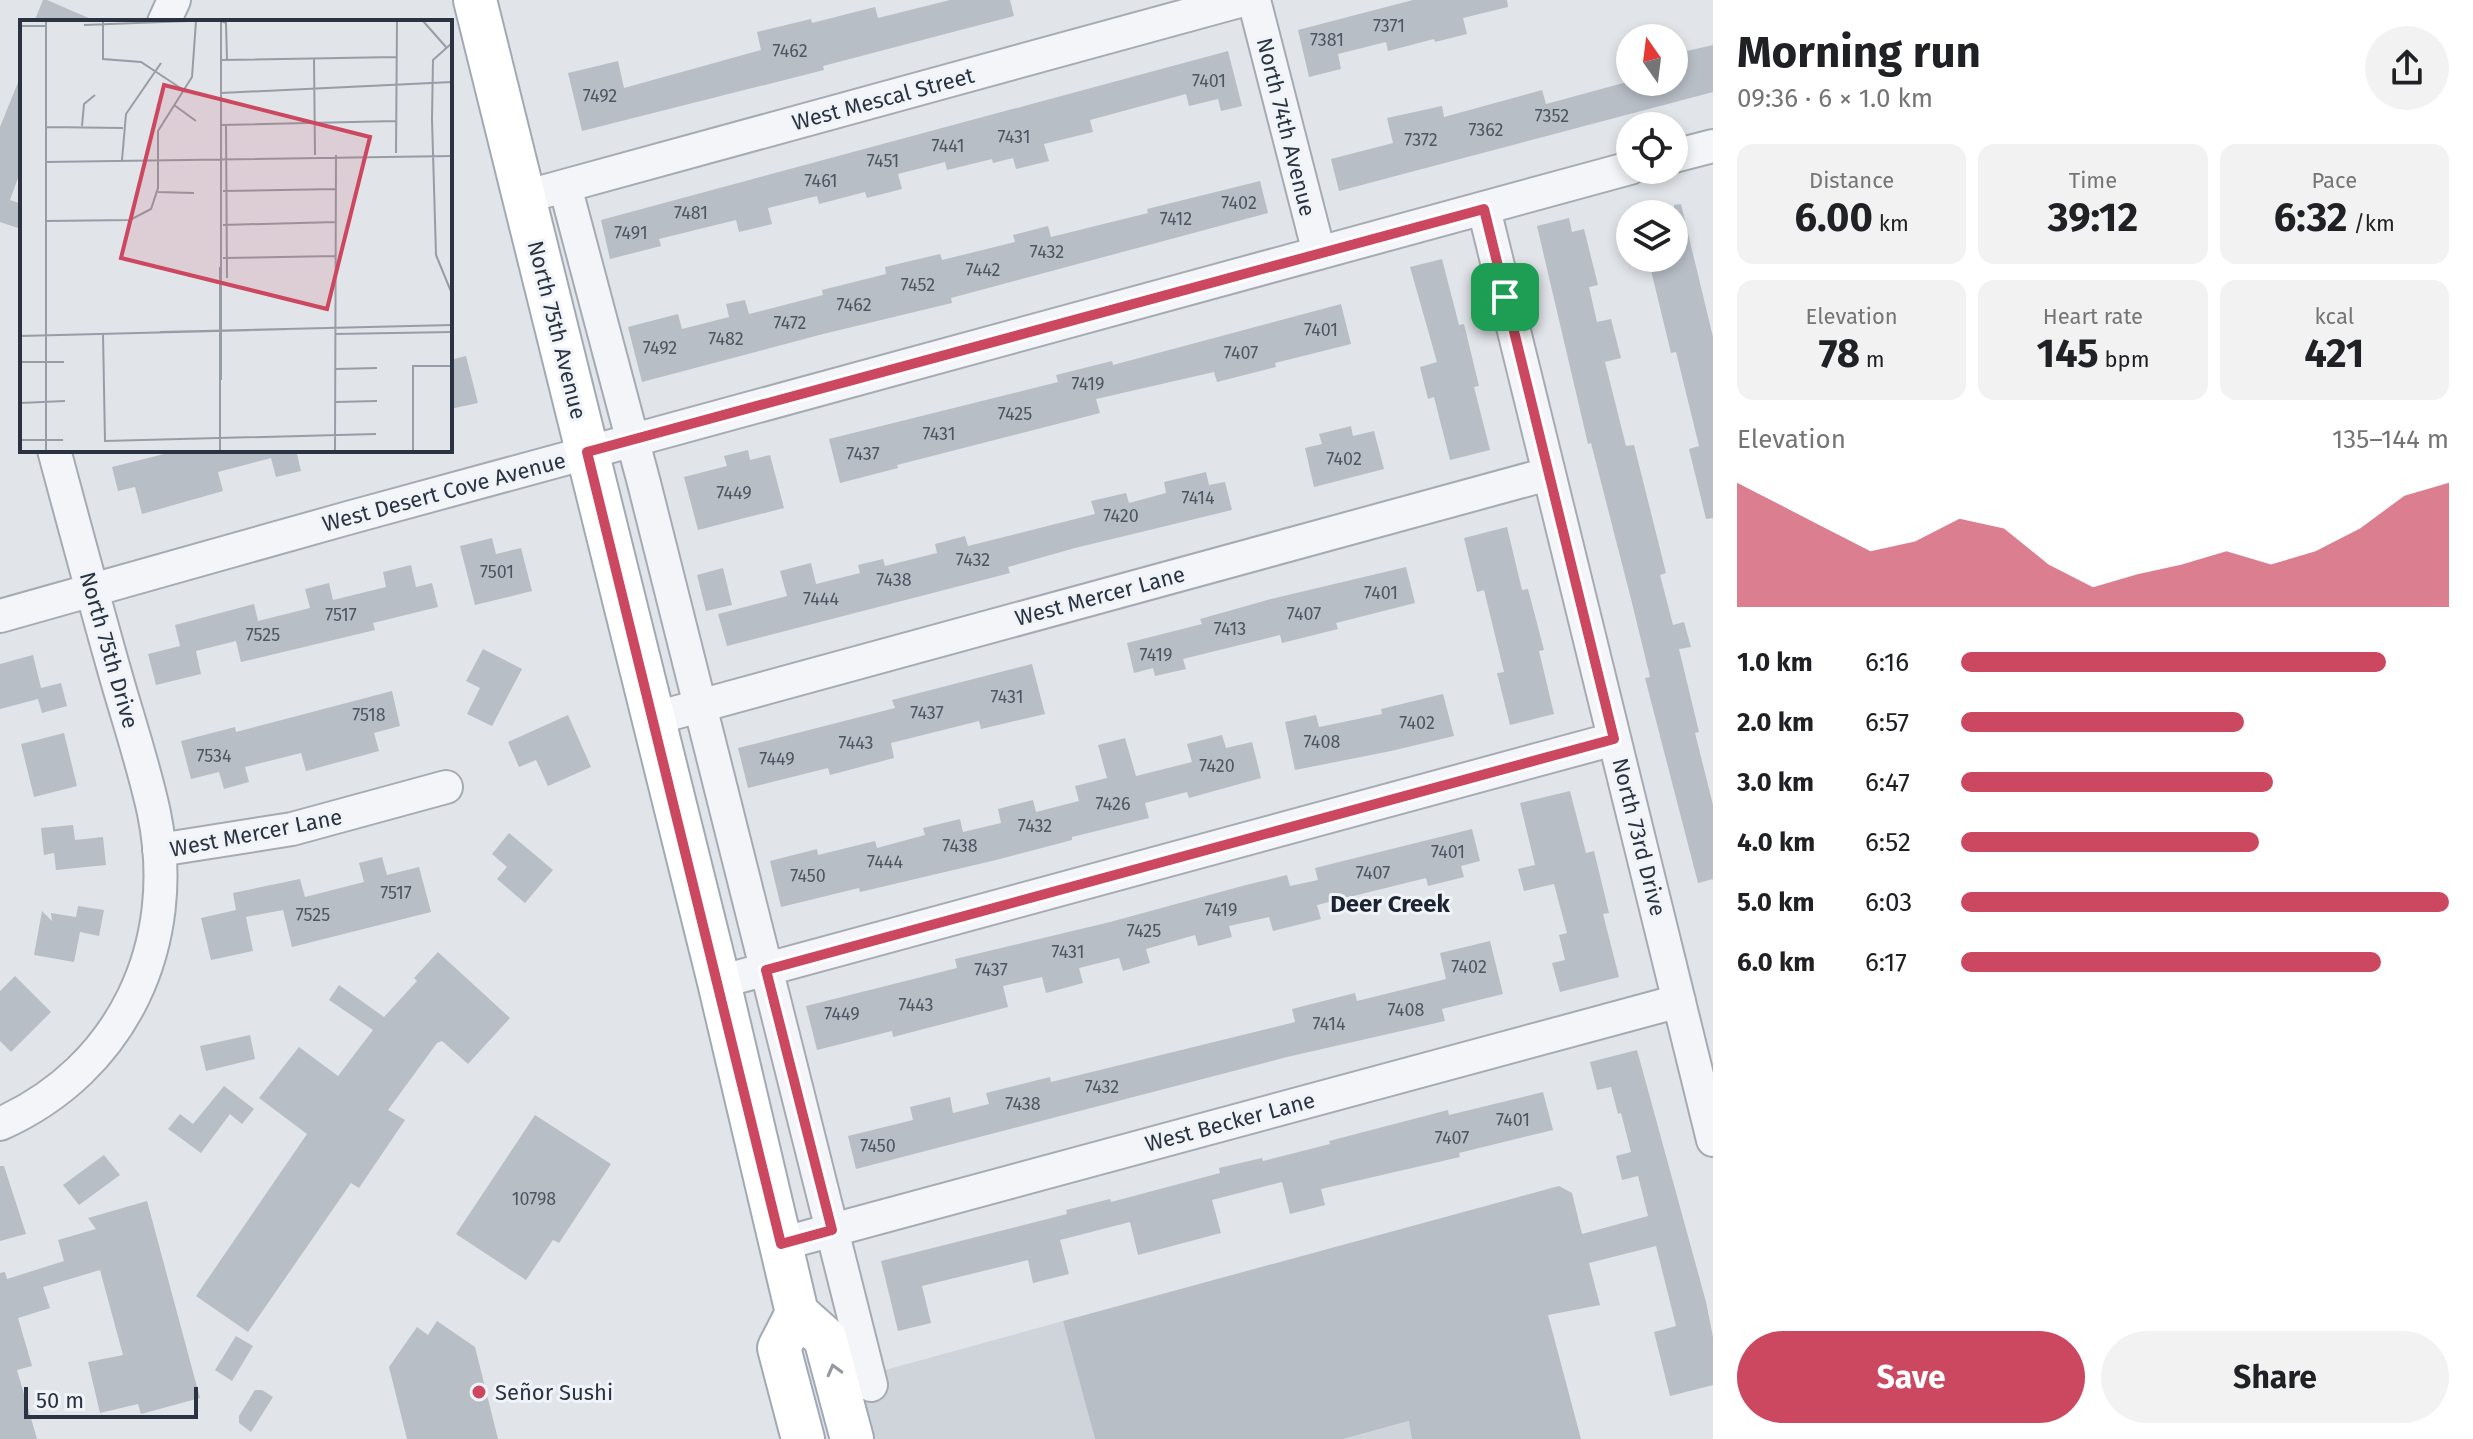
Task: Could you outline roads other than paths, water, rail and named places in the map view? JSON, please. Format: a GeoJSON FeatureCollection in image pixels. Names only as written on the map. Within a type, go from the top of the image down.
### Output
{"type":"FeatureCollection","features":[{"type":"Feature","properties":{"kind":"main road","name":"North 75th Avenue"},"geometry":{"type":"LineString","coordinates":[[475,0],[719,982],[797,1313]]}},
{"type":"Feature","properties":{"kind":"main road"},"geometry":{"type":"LineString","coordinates":[[782,1361],[803,1371],[824,1425],[830,1432],[851,1436],[825,1338],[797,1313],[779,1348],[782,1361],[803,1439]]}},
{"type":"Feature","properties":{"kind":"street","name":"West Mescal Street"},"geometry":{"type":"LineString","coordinates":[[524,197],[1243,0]]}},
{"type":"Feature","properties":{"kind":"street","name":"North 74th Avenue"},"geometry":{"type":"LineString","coordinates":[[1254,0],[1319,253]]}},
{"type":"Feature","properties":{"kind":"street"},"geometry":{"type":"LineString","coordinates":[[1688,152],[1713,146]]}},
{"type":"Feature","properties":{"kind":"street","name":"West Desert Cove Avenue"},"geometry":{"type":"LineString","coordinates":[[0,616],[587,452],[1616,172]]}},
{"type":"Feature","properties":{"kind":"street","name":"North 75th Avenue"},"geometry":{"type":"LineString","coordinates":[[565,186],[871,1385]]}},
{"type":"Feature","properties":{"kind":"street","name":"North 73rd Drive"},"geometry":{"type":"LineString","coordinates":[[1484,209],[1713,1140]]}},
{"type":"Feature","properties":{"kind":"street","name":"North 75th Drive"},"geometry":{"type":"LineString","coordinates":[[55,452],[154,813],[159,850]]}},
{"type":"Feature","properties":{"kind":"street","name":"West Mercer Lane"},"geometry":{"type":"LineString","coordinates":[[652,719],[1548,474]]}},
{"type":"Feature","properties":{"kind":"street"},"geometry":{"type":"LineString","coordinates":[[719,982],[1614,739]]}},
{"type":"Feature","properties":{"kind":"street","name":"West Mercer Lane"},"geometry":{"type":"LineString","coordinates":[[0,1124],[26,1112],[65,1084],[99,1051],[119,1024],[151,956],[161,894],[159,850],[292,829],[446,787]]}},
{"type":"Feature","properties":{"kind":"street","name":"West Becker Lane"},"geometry":{"type":"LineString","coordinates":[[781,1244],[1679,1001]]}},
{"type":"Feature","properties":{"kind":"place","name":"Señor Sushi"},"geometry":{"type":"Point","coordinates":[479,1392]}},
{"type":"Feature","properties":{"kind":"district","name":"Deer Creek"},"geometry":{"type":"Point","coordinates":[1390,904]}}]}
